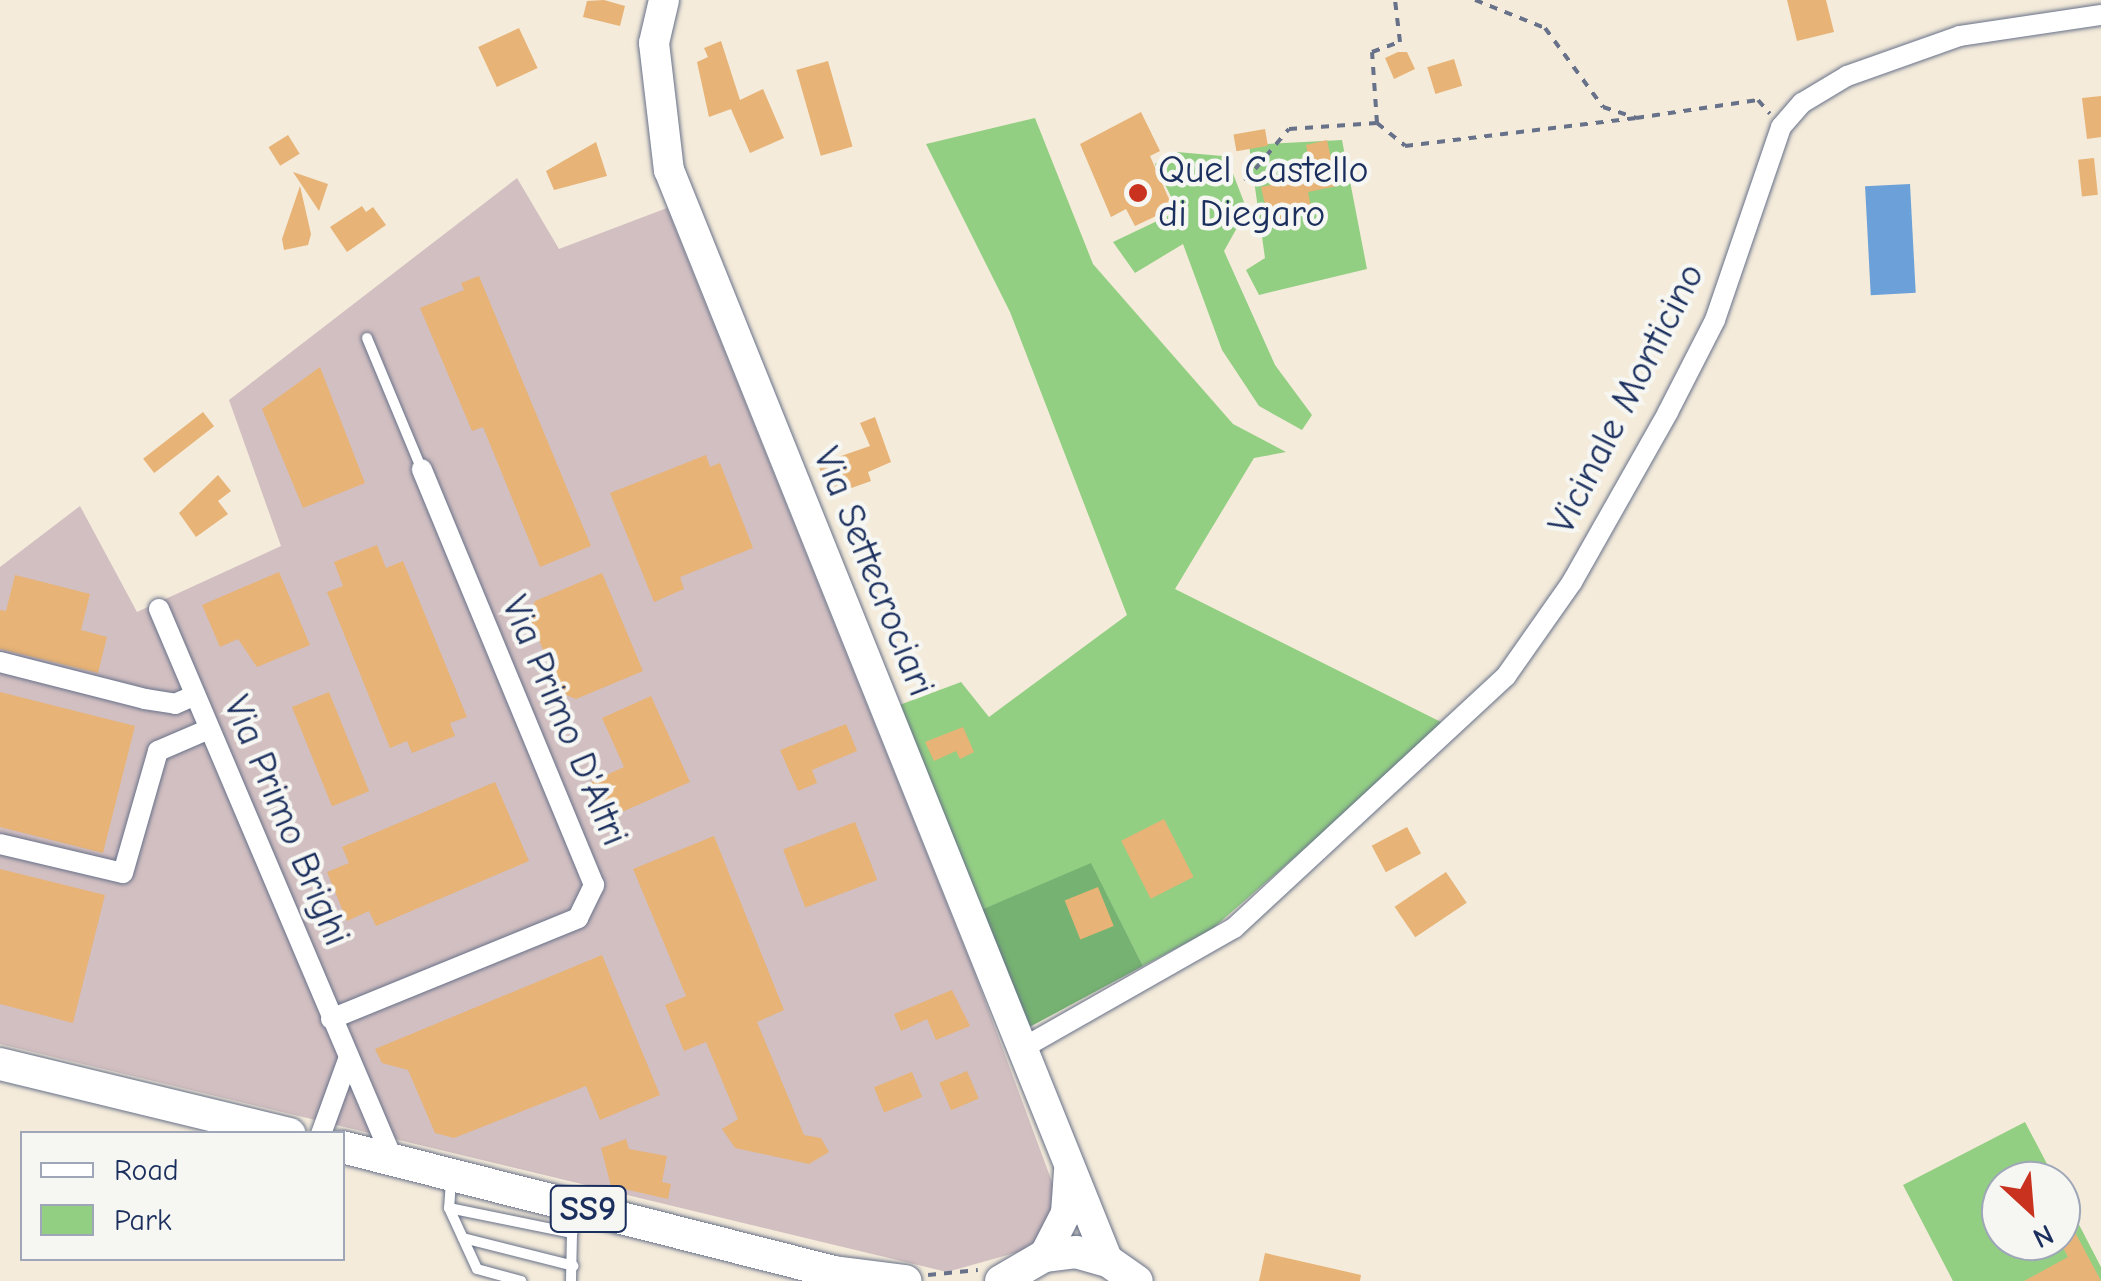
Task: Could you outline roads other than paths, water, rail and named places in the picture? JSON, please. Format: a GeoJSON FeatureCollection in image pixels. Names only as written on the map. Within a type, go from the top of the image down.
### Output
{"type":"FeatureCollection","features":[{"type":"Feature","properties":{"kind":"main road","name":"Via Settecrociari"},"geometry":{"type":"LineString","coordinates":[[664,0],[654,43],[669,170],[1108,1260]]}},
{"type":"Feature","properties":{"kind":"main road"},"geometry":{"type":"LineString","coordinates":[[0,1064],[278,1131]]}},
{"type":"Feature","properties":{"kind":"main road","name":"SS9"},"geometry":{"type":"LineString","coordinates":[[346,1148],[452,1174],[575,1220],[843,1277]]}},
{"type":"Feature","properties":{"kind":"main road","name":"Via Settecrociari"},"geometry":{"type":"LineString","coordinates":[[1044,1256],[1066,1213],[1068,1163]]}},
{"type":"Feature","properties":{"kind":"main road"},"geometry":{"type":"LineString","coordinates":[[995,1274],[1044,1256],[1076,1252],[1108,1260],[1137,1281]]}},
{"type":"Feature","properties":{"kind":"main road"},"geometry":{"type":"LineString","coordinates":[[843,1277],[913,1278]]}},
{"type":"Feature","properties":{"kind":"street","name":"Vicinale Monticino"},"geometry":{"type":"LineString","coordinates":[[1021,1049],[1234,928],[1506,676],[1572,582],[1668,412],[1714,320],[1781,127],[1802,103],[1847,76],[1960,36],[2101,14]]}},
{"type":"Feature","properties":{"kind":"street","name":"Via Primo D'Altri"},"geometry":{"type":"LineString","coordinates":[[331,1019],[578,918],[594,885],[422,469]]}},
{"type":"Feature","properties":{"kind":"street","name":"Via Primo Brighi"},"geometry":{"type":"LineString","coordinates":[[160,609],[348,1060],[394,1160]]}},
{"type":"Feature","properties":{"kind":"street"},"geometry":{"type":"LineString","coordinates":[[0,662],[145,699],[175,704],[195,695]]}},
{"type":"Feature","properties":{"kind":"street"},"geometry":{"type":"LineString","coordinates":[[0,844],[123,873],[158,751],[209,729]]}},
{"type":"Feature","properties":{"kind":"street"},"geometry":{"type":"LineString","coordinates":[[322,1131],[348,1060]]}},
{"type":"Feature","properties":{"kind":"street"},"geometry":{"type":"LineString","coordinates":[[346,1148],[367,1101]]}},
{"type":"Feature","properties":{"kind":"street"},"geometry":{"type":"LineString","coordinates":[[334,1106],[341,1131]]}},
{"type":"Feature","properties":{"kind":"lane"},"geometry":{"type":"LineString","coordinates":[[367,338],[422,469]]}},
{"type":"Feature","properties":{"kind":"lane"},"geometry":{"type":"LineString","coordinates":[[452,1174],[449,1208],[477,1269],[522,1281]]}},
{"type":"Feature","properties":{"kind":"lane"},"geometry":{"type":"LineString","coordinates":[[449,1208],[575,1220],[570,1281]]}},
{"type":"Feature","properties":{"kind":"lane"},"geometry":{"type":"LineString","coordinates":[[463,1238],[574,1266]]}},
{"type":"Feature","properties":{"kind":"water"},"geometry":{"type":"Polygon","coordinates":[[[1910,184],[1916,293],[1871,295],[1865,186],[1910,184]]]}},
{"type":"Feature","properties":{"kind":"place","name":"Quel Castello di Diegaro"},"geometry":{"type":"Point","coordinates":[1138,193]}}]}
